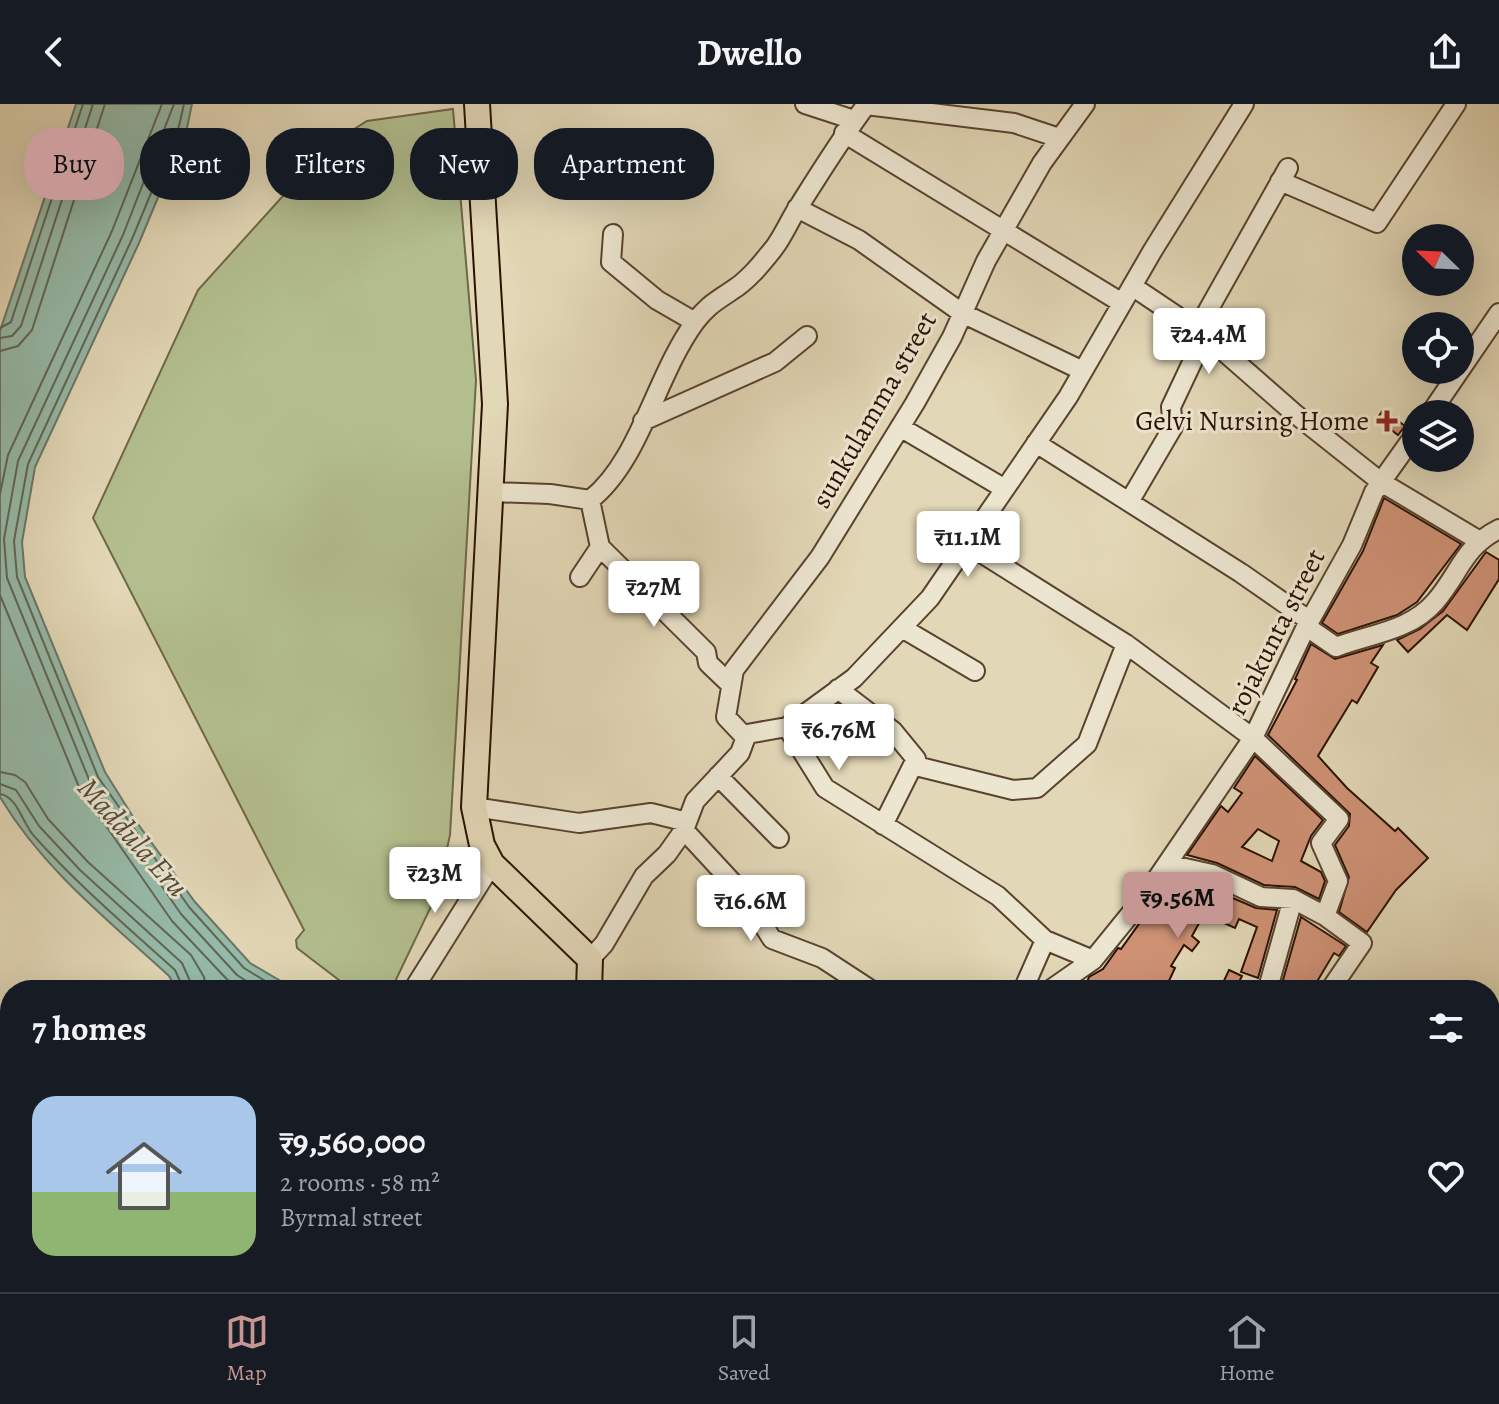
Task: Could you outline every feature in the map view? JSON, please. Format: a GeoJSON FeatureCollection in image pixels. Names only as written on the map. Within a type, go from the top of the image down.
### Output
{"type":"FeatureCollection","features":[{"type":"Feature","properties":{"kind":"main road"},"geometry":{"type":"LineString","coordinates":[[477,104],[495,404],[474,807],[482,845],[492,864],[590,959],[589,980]]}},
{"type":"Feature","properties":{"kind":"street"},"geometry":{"type":"LineString","coordinates":[[805,104],[858,116],[1014,123],[1059,138]]}},
{"type":"Feature","properties":{"kind":"street","name":"sunkulamma street"},"geometry":{"type":"LineString","coordinates":[[745,737],[726,717],[734,670],[820,557],[900,427],[1002,232],[1059,138],[1085,104]]}},
{"type":"Feature","properties":{"kind":"street"},"geometry":{"type":"LineString","coordinates":[[590,959],[604,944],[644,876],[667,854],[685,826],[695,801],[740,753],[745,737],[787,727],[838,689],[930,598],[1083,371],[1244,104]]}},
{"type":"Feature","properties":{"kind":"street"},"geometry":{"type":"LineString","coordinates":[[1129,502],[1173,427],[1171,407],[1201,333],[1284,174],[1377,223],[1456,104]]}},
{"type":"Feature","properties":{"kind":"street"},"geometry":{"type":"LineString","coordinates":[[491,492],[550,494],[590,500],[608,486],[643,421],[667,367],[695,322],[715,298],[731,292],[755,271],[777,245],[797,208],[858,116]]}},
{"type":"Feature","properties":{"kind":"street"},"geometry":{"type":"LineString","coordinates":[[858,116],[1002,232],[1201,333],[1381,482],[1478,540]]}},
{"type":"Feature","properties":{"kind":"street"},"geometry":{"type":"LineString","coordinates":[[797,208],[859,240],[962,313],[1083,371]]}},
{"type":"Feature","properties":{"kind":"street"},"geometry":{"type":"LineString","coordinates":[[613,234],[611,262],[657,300],[695,322]]}},
{"type":"Feature","properties":{"kind":"street"},"geometry":{"type":"LineString","coordinates":[[1440,400],[1499,313]]}},
{"type":"Feature","properties":{"kind":"street"},"geometry":{"type":"LineString","coordinates":[[643,421],[775,362],[807,336]]}},
{"type":"Feature","properties":{"kind":"street"},"geometry":{"type":"LineString","coordinates":[[900,427],[1005,489]]}},
{"type":"Feature","properties":{"kind":"street"},"geometry":{"type":"LineString","coordinates":[[1036,443],[1129,502],[1308,624],[1336,647],[1373,633],[1403,627],[1434,603],[1478,540],[1499,529]]}},
{"type":"Feature","properties":{"kind":"street","name":"rojakunta street"},"geometry":{"type":"LineString","coordinates":[[1325,916],[1338,881],[1321,843],[1339,819],[1253,738],[1381,482],[1402,453]]}},
{"type":"Feature","properties":{"kind":"street"},"geometry":{"type":"LineString","coordinates":[[590,500],[600,547],[706,652],[708,663],[731,685]]}},
{"type":"Feature","properties":{"kind":"street"},"geometry":{"type":"LineString","coordinates":[[967,544],[1126,644],[1253,738],[1167,864],[1093,960],[1064,980]]}},
{"type":"Feature","properties":{"kind":"street"},"geometry":{"type":"LineString","coordinates":[[580,577],[600,547]]}},
{"type":"Feature","properties":{"kind":"street"},"geometry":{"type":"LineString","coordinates":[[902,628],[975,671]]}},
{"type":"Feature","properties":{"kind":"street"},"geometry":{"type":"LineString","coordinates":[[916,766],[1013,790],[1037,788],[1087,744],[1126,644]]}},
{"type":"Feature","properties":{"kind":"street"},"geometry":{"type":"LineString","coordinates":[[838,689],[893,731],[916,759],[916,766],[883,825]]}},
{"type":"Feature","properties":{"kind":"street"},"geometry":{"type":"LineString","coordinates":[[787,727],[825,788],[998,896],[1045,940],[1093,960]]}},
{"type":"Feature","properties":{"kind":"street"},"geometry":{"type":"LineString","coordinates":[[718,776],[779,838]]}},
{"type":"Feature","properties":{"kind":"street"},"geometry":{"type":"LineString","coordinates":[[474,807],[579,823],[651,813],[685,826],[745,896],[772,939],[822,958],[856,980]]}},
{"type":"Feature","properties":{"kind":"street"},"geometry":{"type":"LineString","coordinates":[[419,980],[492,864]]}},
{"type":"Feature","properties":{"kind":"street"},"geometry":{"type":"LineString","coordinates":[[1167,864],[1212,874],[1261,897],[1293,899],[1325,916],[1362,943],[1337,980]]}},
{"type":"Feature","properties":{"kind":"street"},"geometry":{"type":"LineString","coordinates":[[1270,980],[1293,899]]}},
{"type":"Feature","properties":{"kind":"street"},"geometry":{"type":"LineString","coordinates":[[1027,980],[1045,940]]}},
{"type":"Feature","properties":{"kind":"shaded area"},"geometry":{"type":"Polygon","coordinates":[[[453,109],[455,128],[410,128],[410,200],[461,200],[476,380],[450,835],[437,894],[396,980],[339,980],[297,948],[296,940],[304,930],[93,518],[198,290],[279,200],[394,200],[394,128],[356,128],[367,121],[453,109]]]}},
{"type":"Feature","properties":{"kind":"water","name":"Maddula Eru"},"geometry":{"type":"Polygon","coordinates":[[[76,104],[192,104],[187,128],[140,128],[140,200],[157,200],[35,467],[22,542],[25,577],[105,772],[135,820],[195,902],[250,963],[279,980],[171,980],[56,871],[0,797],[0,331],[44,200],[124,200],[124,128],[68,128],[76,104]]]}},
{"type":"Feature","properties":{"kind":"building"},"geometry":{"type":"Polygon","coordinates":[[[1383,410],[1402,424],[1402,430],[1398,435],[1377,419],[1383,410]]]}},
{"type":"Feature","properties":{"kind":"building"},"geometry":{"type":"Polygon","coordinates":[[[1384,498],[1461,544],[1417,602],[1397,615],[1338,634],[1322,623],[1363,551],[1384,498]]]}},
{"type":"Feature","properties":{"kind":"building"},"geometry":{"type":"Polygon","coordinates":[[[1486,552],[1499,560],[1499,579],[1467,630],[1447,615],[1408,652],[1397,640],[1420,629],[1443,611],[1486,552]]]}},
{"type":"Feature","properties":{"kind":"building"},"geometry":{"type":"Polygon","coordinates":[[[1311,644],[1335,659],[1383,645],[1371,663],[1378,667],[1357,703],[1352,700],[1318,756],[1347,788],[1395,831],[1398,828],[1428,858],[1396,890],[1367,932],[1339,912],[1349,877],[1335,845],[1349,826],[1350,814],[1268,735],[1297,680],[1311,644]]]}},
{"type":"Feature","properties":{"kind":"building"},"geometry":{"type":"Polygon","coordinates":[[[1255,756],[1323,820],[1311,836],[1301,861],[1321,872],[1325,881],[1319,899],[1295,887],[1264,885],[1217,863],[1187,855],[1221,806],[1228,812],[1242,793],[1234,788],[1255,756]],[[1258,829],[1242,847],[1272,861],[1279,841],[1258,829]]]}},
{"type":"Feature","properties":{"kind":"building"},"geometry":{"type":"Polygon","coordinates":[[[1200,884],[1256,908],[1277,910],[1258,978],[1241,972],[1257,927],[1239,919],[1235,928],[1204,914],[1192,936],[1199,942],[1192,951],[1184,945],[1171,966],[1175,968],[1169,980],[1088,980],[1103,969],[1118,948],[1121,949],[1166,886],[1191,902],[1200,884]]]}},
{"type":"Feature","properties":{"kind":"building"},"geometry":{"type":"Polygon","coordinates":[[[1301,917],[1346,946],[1339,956],[1334,953],[1318,980],[1283,980],[1301,917]]]}},
{"type":"Feature","properties":{"kind":"building"},"geometry":{"type":"Polygon","coordinates":[[[1229,970],[1242,976],[1240,980],[1224,980],[1229,970]]]}},
{"type":"Feature","properties":{"kind":"place","name":"Gelvi Nursing Home"},"geometry":{"type":"Point","coordinates":[1387,421]}}]}
